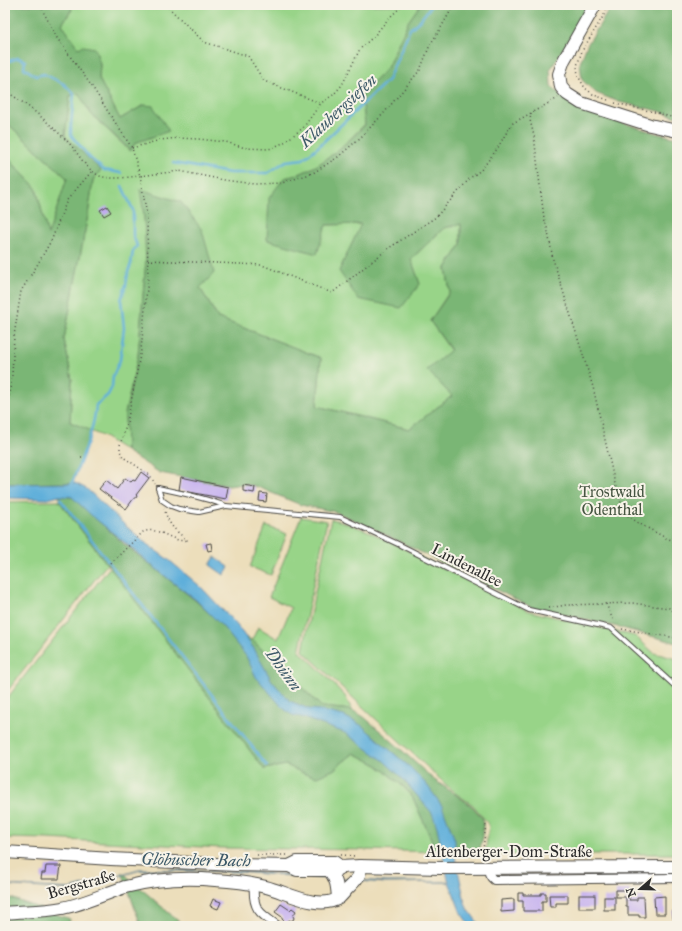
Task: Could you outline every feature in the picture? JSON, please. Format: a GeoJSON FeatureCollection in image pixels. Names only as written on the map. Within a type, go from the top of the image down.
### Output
{"type":"FeatureCollection","features":[{"type":"Feature","properties":{"kind":"main road"},"geometry":{"type":"LineString","coordinates":[[595,5],[564,60],[559,74],[561,87],[567,94],[581,103],[650,125],[677,131]]}},
{"type":"Feature","properties":{"kind":"main road","name":"Altenberger-Dom-Straße"},"geometry":{"type":"LineString","coordinates":[[5,852],[111,859],[290,866],[297,870],[336,870],[341,867],[360,866],[441,868],[677,867]]}},
{"type":"Feature","properties":{"kind":"main road","name":"Altenberger-Dom-Straße"},"geometry":{"type":"LineString","coordinates":[[290,866],[297,862],[334,862],[341,867]]}},
{"type":"Feature","properties":{"kind":"main road"},"geometry":{"type":"LineString","coordinates":[[338,898],[359,876],[360,866]]}},
{"type":"Feature","properties":{"kind":"main road"},"geometry":{"type":"LineString","coordinates":[[328,870],[334,876],[337,884],[338,898]]}},
{"type":"Feature","properties":{"kind":"main road","name":"Bergstraße"},"geometry":{"type":"LineString","coordinates":[[5,913],[46,911],[63,908],[124,888],[147,882],[170,879],[214,880],[254,884],[266,886],[318,902],[338,898]]}},
{"type":"Feature","properties":{"kind":"street"},"geometry":{"type":"LineString","coordinates":[[485,868],[490,877],[494,880],[677,878]]}},
{"type":"Feature","properties":{"kind":"street"},"geometry":{"type":"LineString","coordinates":[[254,884],[253,894],[255,906],[264,916],[278,926]]}},
{"type":"Feature","properties":{"kind":"lane"},"geometry":{"type":"LineString","coordinates":[[158,488],[162,500]]}},
{"type":"Feature","properties":{"kind":"lane","name":"Lindenallee"},"geometry":{"type":"LineString","coordinates":[[158,488],[212,500],[226,506],[340,517],[398,544],[529,610],[611,628],[677,688]]}},
{"type":"Feature","properties":{"kind":"lane","name":"Lindenallee"},"geometry":{"type":"LineString","coordinates":[[162,500],[170,506],[186,511],[199,512],[226,506]]}},
{"type":"Feature","properties":{"kind":"path"},"geometry":{"type":"LineString","coordinates":[[41,5],[57,38],[93,88],[132,148],[140,176],[147,215],[148,278],[141,350],[127,423],[120,445],[120,451],[123,457],[150,475],[158,488]]}},
{"type":"Feature","properties":{"kind":"path"},"geometry":{"type":"LineString","coordinates":[[161,5],[166,6],[204,42],[248,56],[264,81],[321,104]]}},
{"type":"Feature","properties":{"kind":"path"},"geometry":{"type":"LineString","coordinates":[[132,148],[160,140],[179,138],[226,142],[245,148],[269,149],[282,143],[303,128],[321,104],[333,95],[342,85],[360,50],[403,5]]}},
{"type":"Feature","properties":{"kind":"path"},"geometry":{"type":"LineString","coordinates":[[5,91],[15,96],[42,118],[70,144],[92,171],[100,176],[109,178],[179,171],[254,184],[282,183],[314,173],[338,157],[361,137],[384,113],[420,70],[430,44],[454,5]]}},
{"type":"Feature","properties":{"kind":"path"},"geometry":{"type":"LineString","coordinates":[[610,5],[582,51],[578,66],[578,76],[585,88],[594,95],[612,102],[677,119]]}},
{"type":"Feature","properties":{"kind":"path"},"geometry":{"type":"LineString","coordinates":[[148,260],[262,265],[332,292],[389,248],[436,217],[470,178],[481,170],[497,149],[513,123],[554,99],[567,94]]}},
{"type":"Feature","properties":{"kind":"path"},"geometry":{"type":"LineString","coordinates":[[532,113],[530,120],[534,136],[544,218],[553,259],[593,387],[615,484],[622,506],[627,515],[640,524],[666,538],[677,542]]}},
{"type":"Feature","properties":{"kind":"path"},"geometry":{"type":"LineString","coordinates":[[5,407],[9,396],[12,375],[14,336],[21,291],[52,239],[67,200],[92,171]]}},
{"type":"Feature","properties":{"kind":"path"},"geometry":{"type":"LineString","coordinates":[[110,562],[147,530],[162,532],[179,540],[188,541],[174,529],[167,519],[162,500]]}},
{"type":"Feature","properties":{"kind":"path"},"geometry":{"type":"LineString","coordinates":[[535,611],[566,605],[632,603],[669,608],[677,613]]}},
{"type":"Feature","properties":{"kind":"path"},"geometry":{"type":"LineString","coordinates":[[606,604],[617,629]]}},
{"type":"Feature","properties":{"kind":"path"},"geometry":{"type":"LineString","coordinates":[[611,628],[677,638]]}},
{"type":"Feature","properties":{"kind":"path"},"geometry":{"type":"LineString","coordinates":[[485,868],[482,860],[486,824]]}},
{"type":"Feature","properties":{"kind":"green space"},"geometry":{"type":"Polygon","coordinates":[[[5,5],[69,5],[72,9],[62,24],[78,48],[83,46],[95,48],[100,64],[99,79],[120,119],[144,105],[153,106],[169,131],[135,143],[131,151],[91,114],[78,93],[70,96],[65,136],[101,170],[93,180],[88,215],[64,339],[72,380],[70,422],[92,431],[73,483],[5,484],[5,155],[36,188],[48,235],[67,178],[5,121],[5,5]]]}},
{"type":"Feature","properties":{"kind":"green space"},"geometry":{"type":"Polygon","coordinates":[[[69,5],[420,5],[408,22],[387,68],[362,94],[365,124],[335,153],[318,165],[299,174],[284,178],[326,225],[361,224],[420,284],[411,259],[444,228],[461,224],[461,245],[446,268],[450,291],[430,321],[451,351],[428,370],[452,396],[409,429],[317,406],[321,358],[218,318],[141,189],[146,260],[138,356],[125,414],[126,451],[104,437],[70,422],[72,380],[64,339],[88,215],[93,180],[100,170],[65,136],[70,96],[78,92],[91,114],[130,151],[135,143],[168,131],[144,105],[120,119],[99,79],[100,64],[78,49],[62,24],[72,10],[69,5]]]}},
{"type":"Feature","properties":{"kind":"green space","name":"Trostwald Odenthal"},"geometry":{"type":"Polygon","coordinates":[[[420,5],[591,5],[550,70],[551,86],[569,102],[587,111],[659,134],[677,138],[677,643],[618,627],[531,607],[372,528],[336,512],[301,505],[255,486],[243,484],[229,486],[160,473],[126,451],[125,414],[138,356],[146,260],[144,216],[140,189],[181,202],[202,230],[214,273],[200,288],[218,318],[321,358],[317,406],[409,429],[452,396],[427,370],[451,350],[430,321],[450,292],[446,268],[461,245],[461,224],[444,228],[411,259],[420,284],[401,308],[358,299],[339,271],[361,224],[326,225],[317,254],[267,240],[269,198],[284,178],[299,174],[318,165],[335,153],[365,125],[362,94],[387,68],[408,22],[420,5]]]}},
{"type":"Feature","properties":{"kind":"green space"},"geometry":{"type":"Polygon","coordinates":[[[612,5],[677,5],[677,117],[659,111],[619,102],[596,93],[582,80],[580,63],[587,45],[612,5]]]}},
{"type":"Feature","properties":{"kind":"green space"},"geometry":{"type":"Polygon","coordinates":[[[5,121],[67,178],[48,236],[36,188],[5,155],[5,121]]]}},
{"type":"Feature","properties":{"kind":"green space"},"geometry":{"type":"Polygon","coordinates":[[[59,496],[72,497],[124,544],[196,601],[225,628],[252,640],[322,707],[352,710],[364,717],[433,779],[472,806],[483,819],[483,837],[478,856],[437,852],[413,798],[404,787],[377,765],[354,753],[333,770],[317,777],[305,774],[286,765],[264,769],[59,501],[59,496]]]}},
{"type":"Feature","properties":{"kind":"green space"},"geometry":{"type":"Polygon","coordinates":[[[59,501],[107,564],[5,694],[5,502],[59,501]]]}},
{"type":"Feature","properties":{"kind":"green space"},"geometry":{"type":"Polygon","coordinates":[[[301,517],[327,521],[299,652],[325,675],[345,696],[352,710],[322,707],[252,640],[258,627],[278,639],[291,608],[269,597],[301,517]]]}},
{"type":"Feature","properties":{"kind":"green space"},"geometry":{"type":"Polygon","coordinates":[[[331,519],[368,531],[529,611],[635,636],[654,653],[677,659],[677,854],[485,855],[489,825],[473,805],[455,793],[303,651],[331,519]]]}},
{"type":"Feature","properties":{"kind":"green space"},"geometry":{"type":"Polygon","coordinates":[[[266,526],[287,534],[271,575],[250,567],[266,526]]]}},
{"type":"Feature","properties":{"kind":"green space"},"geometry":{"type":"Polygon","coordinates":[[[110,567],[264,769],[286,765],[305,774],[333,770],[354,753],[377,765],[404,787],[413,798],[437,852],[224,848],[5,838],[5,701],[110,567]]]}},
{"type":"Feature","properties":{"kind":"green space"},"geometry":{"type":"Polygon","coordinates":[[[122,872],[184,926],[141,926],[122,872]]]}},
{"type":"Feature","properties":{"kind":"green space"},"geometry":{"type":"Polygon","coordinates":[[[5,896],[70,919],[69,926],[5,926],[5,896]]]}},
{"type":"Feature","properties":{"kind":"water"},"geometry":{"type":"Polygon","coordinates":[[[75,483],[87,489],[148,545],[169,560],[201,587],[236,624],[255,650],[272,681],[290,701],[309,709],[344,716],[361,725],[412,769],[427,785],[442,806],[449,824],[455,840],[455,857],[466,906],[480,926],[470,926],[461,913],[449,882],[437,827],[432,813],[402,778],[384,761],[345,733],[292,715],[283,708],[256,677],[246,656],[223,627],[196,600],[92,516],[72,497],[59,496],[48,499],[5,498],[5,484],[75,483]]]}},
{"type":"Feature","properties":{"kind":"water"},"geometry":{"type":"Polygon","coordinates":[[[215,557],[229,567],[224,575],[210,565],[215,557]]]}},
{"type":"Feature","properties":{"kind":"water","name":"Glöbuscher Bach"},"geometry":{"type":"Polygon","coordinates":[[[139,869],[242,871],[386,882],[449,882],[386,883],[239,872],[140,870],[70,890],[5,885],[70,889],[139,869]]]}},
{"type":"Feature","properties":{"kind":"building"},"geometry":{"type":"Polygon","coordinates":[[[107,206],[111,212],[104,216],[100,210],[107,206]]]}},
{"type":"Feature","properties":{"kind":"building"},"geometry":{"type":"Polygon","coordinates":[[[141,472],[149,478],[136,495],[136,498],[134,498],[126,509],[99,489],[106,480],[117,489],[125,478],[131,482],[133,480],[135,481],[141,472]]]}},
{"type":"Feature","properties":{"kind":"building"},"geometry":{"type":"Polygon","coordinates":[[[181,477],[228,487],[226,499],[179,490],[181,477]]]}},
{"type":"Feature","properties":{"kind":"building"},"geometry":{"type":"Polygon","coordinates":[[[243,485],[255,487],[254,493],[243,491],[243,485]]]}},
{"type":"Feature","properties":{"kind":"building"},"geometry":{"type":"Polygon","coordinates":[[[260,493],[267,494],[266,502],[259,501],[260,493]]]}},
{"type":"Feature","properties":{"kind":"building"},"geometry":{"type":"Polygon","coordinates":[[[211,543],[212,550],[208,551],[206,544],[211,543]]]}},
{"type":"Feature","properties":{"kind":"building"},"geometry":{"type":"Polygon","coordinates":[[[46,866],[61,866],[59,879],[41,879],[42,873],[45,873],[46,866]]]}},
{"type":"Feature","properties":{"kind":"building"},"geometry":{"type":"Polygon","coordinates":[[[616,890],[630,890],[629,900],[637,900],[637,897],[644,897],[645,917],[639,917],[639,915],[628,915],[626,897],[616,897],[616,890]]]}},
{"type":"Feature","properties":{"kind":"building"},"geometry":{"type":"Polygon","coordinates":[[[518,893],[523,893],[523,895],[541,895],[541,893],[546,893],[546,901],[542,901],[542,911],[523,911],[523,901],[518,901],[518,893]]]}},
{"type":"Feature","properties":{"kind":"building"},"geometry":{"type":"Polygon","coordinates":[[[549,895],[568,895],[568,903],[556,903],[556,907],[550,907],[549,895]]]}},
{"type":"Feature","properties":{"kind":"building"},"geometry":{"type":"Polygon","coordinates":[[[579,895],[595,895],[595,908],[579,908],[579,895]]]}},
{"type":"Feature","properties":{"kind":"building"},"geometry":{"type":"Polygon","coordinates":[[[665,896],[665,914],[655,914],[654,897],[665,896]]]}},
{"type":"Feature","properties":{"kind":"building"},"geometry":{"type":"Polygon","coordinates":[[[604,897],[615,897],[615,910],[604,910],[604,897]]]}},
{"type":"Feature","properties":{"kind":"building"},"geometry":{"type":"Polygon","coordinates":[[[213,899],[221,902],[218,909],[210,906],[213,899]]]}},
{"type":"Feature","properties":{"kind":"building"},"geometry":{"type":"Polygon","coordinates":[[[514,899],[514,911],[501,912],[501,900],[514,899]]]}},
{"type":"Feature","properties":{"kind":"building"},"geometry":{"type":"Polygon","coordinates":[[[281,904],[290,910],[292,908],[296,911],[293,916],[293,920],[289,920],[286,923],[282,917],[275,912],[281,904]]]}},
{"type":"Feature","properties":{"kind":"building"},"geometry":{"type":"Polygon","coordinates":[[[673,911],[677,911],[677,918],[673,918],[673,911]]]}},
{"type":"Feature","properties":{"kind":"waterway","name":"Klaubergsiefen"},"geometry":{"type":"LineString","coordinates":[[173,163],[230,173],[268,173],[286,161],[303,159],[318,147],[388,80],[410,29],[420,20],[432,5]]}},
{"type":"Feature","properties":{"kind":"waterway"},"geometry":{"type":"LineString","coordinates":[[5,59],[9,61],[18,58],[25,61],[24,68],[36,76],[44,74],[64,84],[74,94],[71,135],[90,158],[104,170],[121,173]]}},
{"type":"Feature","properties":{"kind":"waterway"},"geometry":{"type":"LineString","coordinates":[[71,486],[90,436],[96,405],[108,395],[112,387],[113,376],[120,360],[124,328],[121,300],[126,285],[133,251],[137,246],[133,235],[133,210],[122,186]]}},
{"type":"Feature","properties":{"kind":"waterway"},"geometry":{"type":"LineString","coordinates":[[60,499],[267,766]]}},
{"type":"Feature","properties":{"kind":"water label","name":"Dhünn"},"geometry":{"type":"Point","coordinates":[283,669]}}]}
